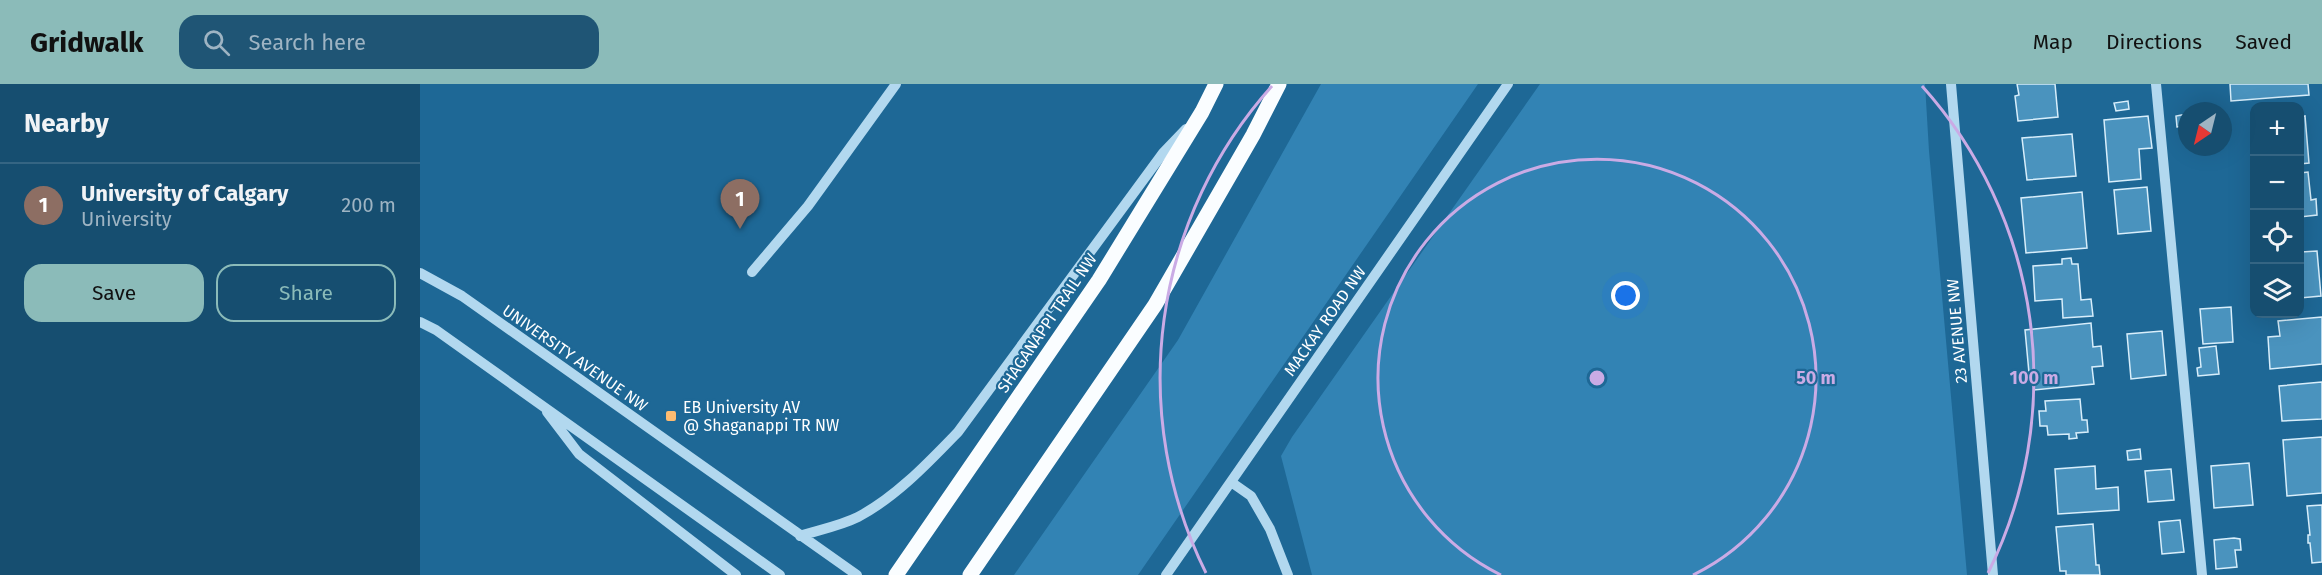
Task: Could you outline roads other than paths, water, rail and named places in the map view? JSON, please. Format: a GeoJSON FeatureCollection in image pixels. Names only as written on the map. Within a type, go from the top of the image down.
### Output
{"type":"FeatureCollection","features":[{"type":"Feature","properties":{"kind":"main road","name":"SHAGANAPPI TRAIL NW"},"geometry":{"type":"LineString","coordinates":[[896,575],[1099,280],[1202,112],[1216,84]]}},
{"type":"Feature","properties":{"kind":"main road"},"geometry":{"type":"LineString","coordinates":[[970,575],[1155,305],[1253,135],[1279,84]]}},
{"type":"Feature","properties":{"kind":"street"},"geometry":{"type":"LineString","coordinates":[[752,272],[808,206],[896,84]]}},
{"type":"Feature","properties":{"kind":"street","name":"MACKAY ROAD NW"},"geometry":{"type":"LineString","coordinates":[[1166,575],[1508,84]]}},
{"type":"Feature","properties":{"kind":"street","name":"23 AVENUE NW"},"geometry":{"type":"LineString","coordinates":[[1951,84],[1994,575]]}},
{"type":"Feature","properties":{"kind":"street"},"geometry":{"type":"LineString","coordinates":[[2156,84],[2202,575]]}},
{"type":"Feature","properties":{"kind":"street"},"geometry":{"type":"LineString","coordinates":[[800,536],[856,518],[879,504],[929,462],[958,432],[1163,153],[1202,112]]}},
{"type":"Feature","properties":{"kind":"street","name":"UNIVERSITY AVENUE NW"},"geometry":{"type":"LineString","coordinates":[[420,273],[462,296],[858,575]]}},
{"type":"Feature","properties":{"kind":"street"},"geometry":{"type":"LineString","coordinates":[[420,322],[436,330],[540,402],[780,575]]}},
{"type":"Feature","properties":{"kind":"street"},"geometry":{"type":"LineString","coordinates":[[540,402],[579,454],[736,575]]}},
{"type":"Feature","properties":{"kind":"street"},"geometry":{"type":"LineString","coordinates":[[1230,482],[1251,496],[1270,529],[1288,575]]}},
{"type":"Feature","properties":{"kind":"place","name":"University of Calgary"},"geometry":{"type":"Point","coordinates":[740,229]}},
{"type":"Feature","properties":{"kind":"place","name":"EB University AV @ Shaganappi TR NW"},"geometry":{"type":"Point","coordinates":[671,416]}}]}
